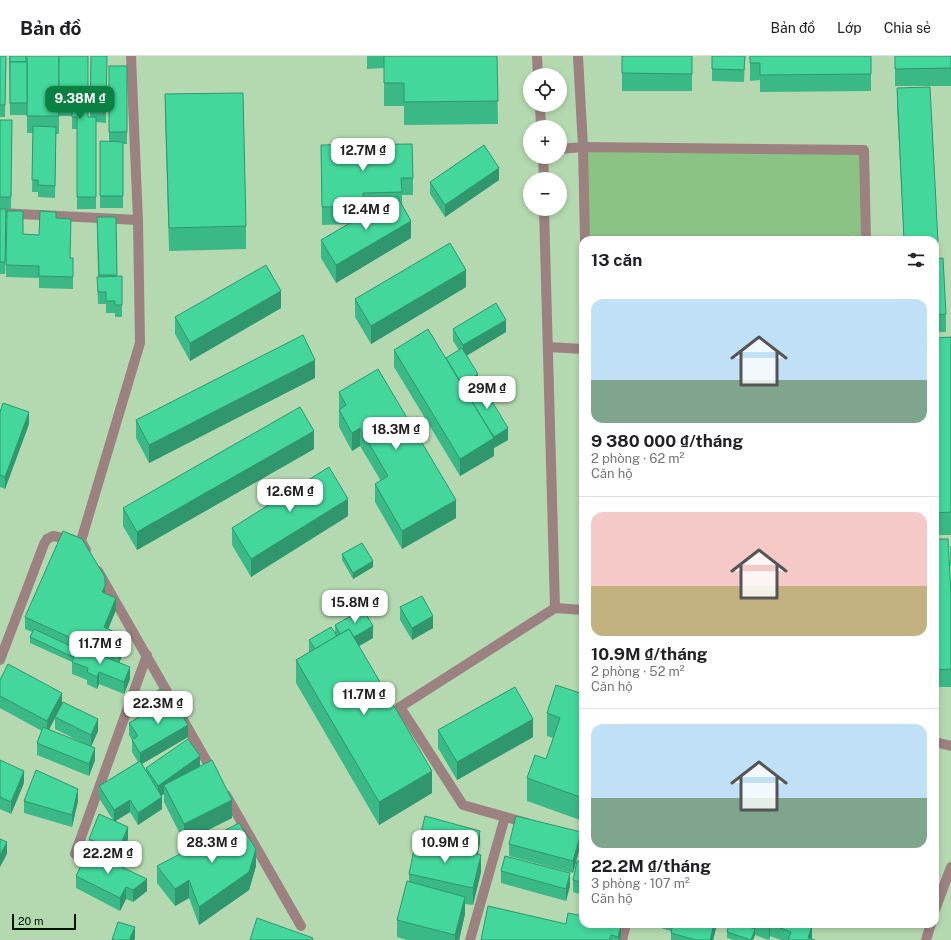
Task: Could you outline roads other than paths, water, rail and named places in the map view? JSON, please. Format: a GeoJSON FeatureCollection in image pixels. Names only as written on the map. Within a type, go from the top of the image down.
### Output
{"type":"FeatureCollection","features":[{"type":"Feature","properties":{"kind":"street"},"geometry":{"type":"LineString","coordinates":[[131,56],[138,220],[140,343],[81,541],[301,926]]}},
{"type":"Feature","properties":{"kind":"street"},"geometry":{"type":"LineString","coordinates":[[537,56],[538,68]]}},
{"type":"Feature","properties":{"kind":"street"},"geometry":{"type":"LineString","coordinates":[[578,56],[586,236]]}},
{"type":"Feature","properties":{"kind":"street"},"geometry":{"type":"LineString","coordinates":[[567,148],[583,147],[864,150],[866,236]]}},
{"type":"Feature","properties":{"kind":"street"},"geometry":{"type":"LineString","coordinates":[[0,213],[138,220]]}},
{"type":"Feature","properties":{"kind":"street"},"geometry":{"type":"LineString","coordinates":[[544,216],[555,608]]}},
{"type":"Feature","properties":{"kind":"street"},"geometry":{"type":"LineString","coordinates":[[548,347],[579,349]]}},
{"type":"Feature","properties":{"kind":"street"},"geometry":{"type":"LineString","coordinates":[[0,660],[47,539],[52,536],[81,541]]}},
{"type":"Feature","properties":{"kind":"street"},"geometry":{"type":"LineString","coordinates":[[533,825],[463,806],[400,707],[555,608],[579,610]]}},
{"type":"Feature","properties":{"kind":"street"},"geometry":{"type":"LineString","coordinates":[[75,854],[146,655]]}},
{"type":"Feature","properties":{"kind":"street"},"geometry":{"type":"LineString","coordinates":[[939,743],[951,746]]}},
{"type":"Feature","properties":{"kind":"street"},"geometry":{"type":"LineString","coordinates":[[470,940],[505,817]]}},
{"type":"Feature","properties":{"kind":"street"},"geometry":{"type":"LineString","coordinates":[[939,899],[951,867]]}},
{"type":"Feature","properties":{"kind":"street"},"geometry":{"type":"LineString","coordinates":[[622,940],[625,928]]}},
{"type":"Feature","properties":{"kind":"street"},"geometry":{"type":"LineString","coordinates":[[926,940],[930,928]]}}]}
